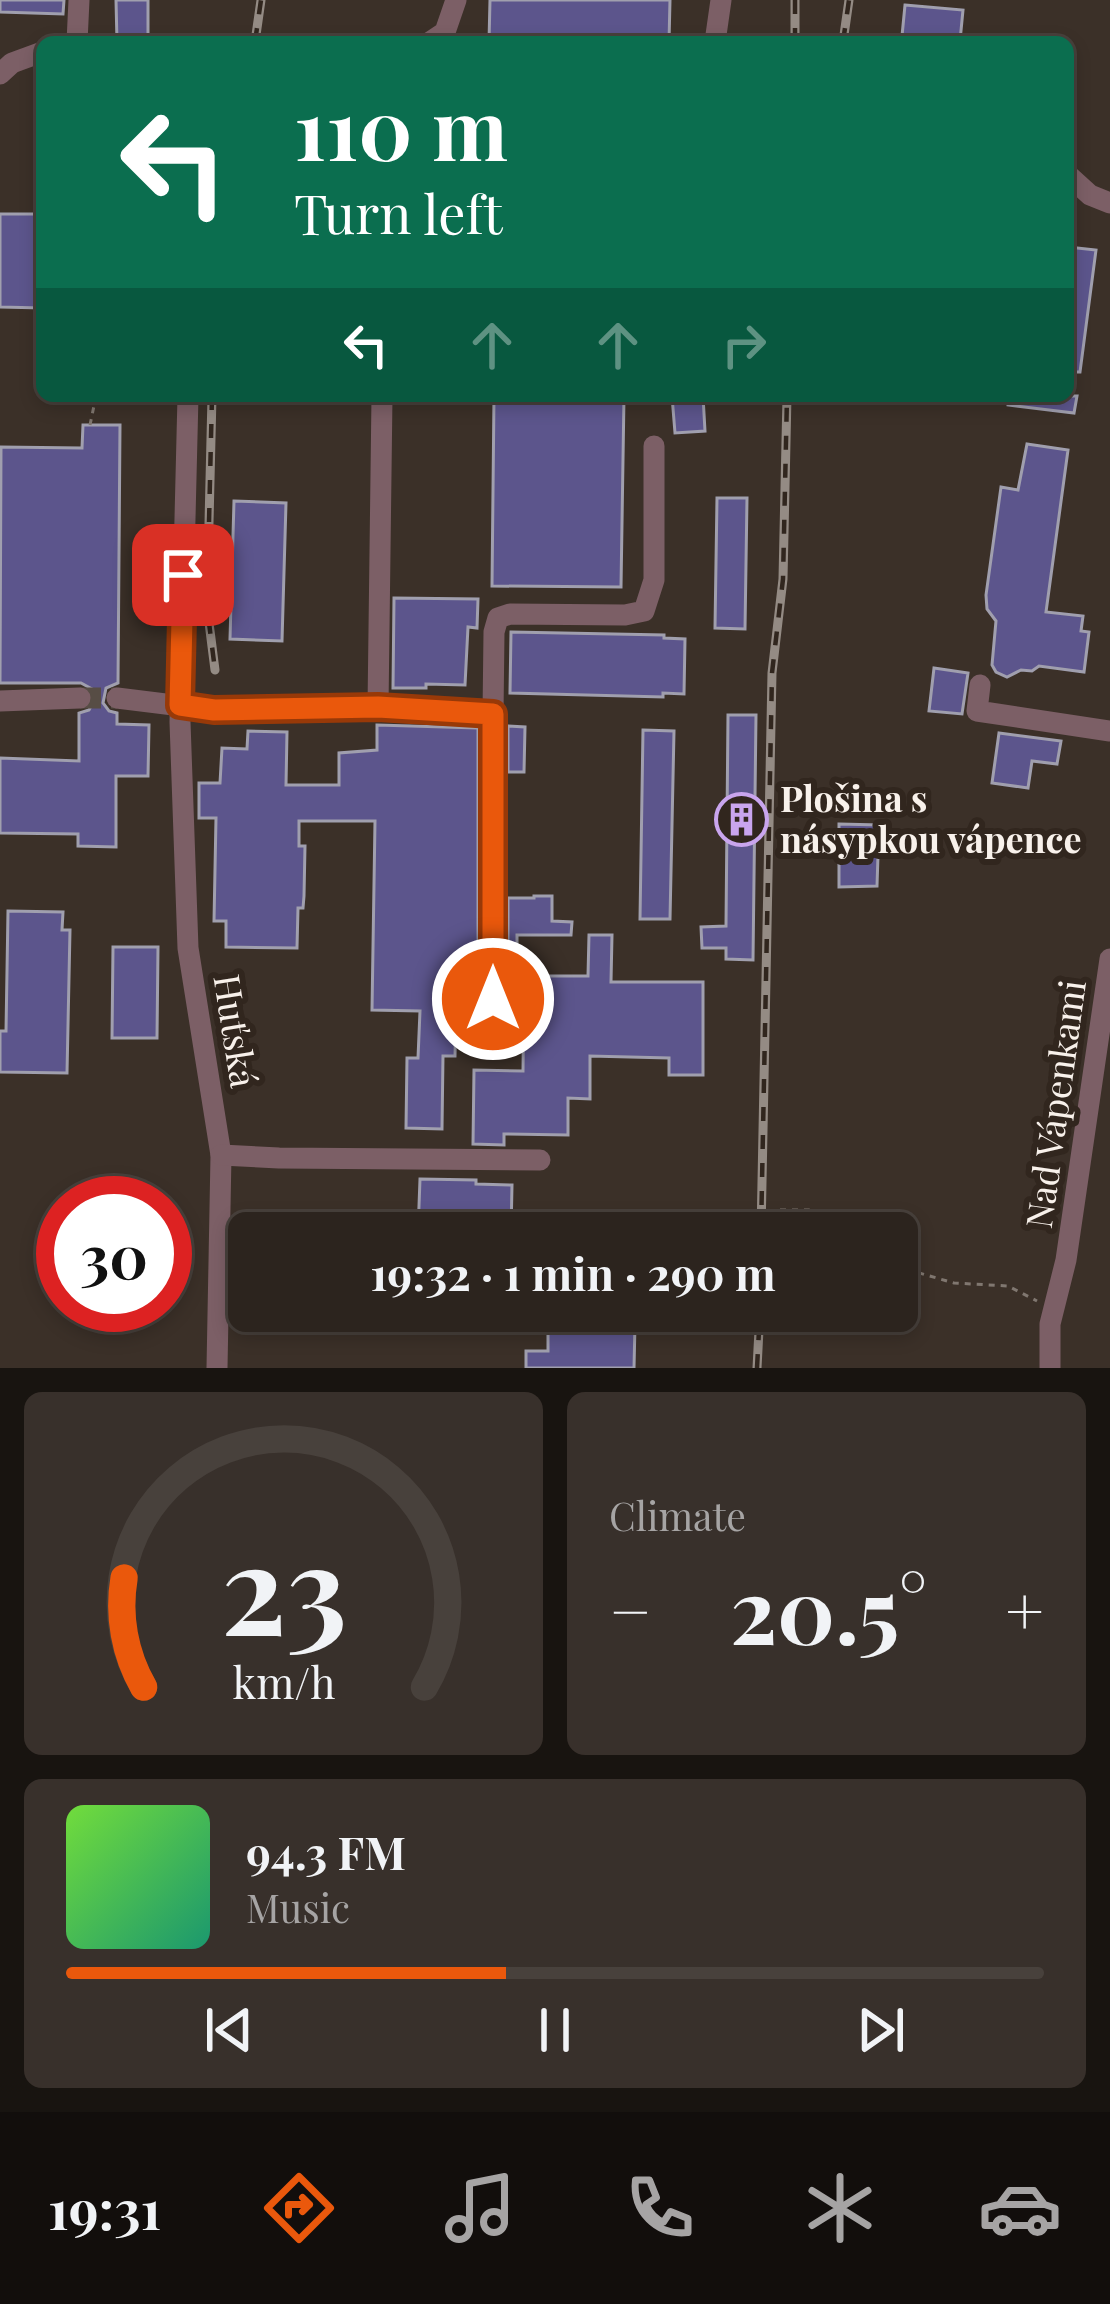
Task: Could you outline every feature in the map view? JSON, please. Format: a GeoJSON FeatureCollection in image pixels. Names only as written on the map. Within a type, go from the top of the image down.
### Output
{"type":"FeatureCollection","features":[{"type":"Feature","properties":{"kind":"street"},"geometry":{"type":"LineString","coordinates":[[77,36],[79,0]]}},
{"type":"Feature","properties":{"kind":"street"},"geometry":{"type":"LineString","coordinates":[[439,36],[445,32],[456,0]]}},
{"type":"Feature","properties":{"kind":"street"},"geometry":{"type":"LineString","coordinates":[[716,36],[721,0]]}},
{"type":"Feature","properties":{"kind":"street"},"geometry":{"type":"LineString","coordinates":[[0,74],[12,63],[36,54]]}},
{"type":"Feature","properties":{"kind":"street"},"geometry":{"type":"LineString","coordinates":[[1074,180],[1109,203]]}},
{"type":"Feature","properties":{"kind":"street","name":"Huťská"},"geometry":{"type":"LineString","coordinates":[[188,402],[180,714],[188,948],[221,1155],[217,1368]]}},
{"type":"Feature","properties":{"kind":"street"},"geometry":{"type":"LineString","coordinates":[[378,707],[382,402]]}},
{"type":"Feature","properties":{"kind":"street"},"geometry":{"type":"LineString","coordinates":[[493,999],[494,632],[498,618],[644,611],[654,580],[654,446]]}},
{"type":"Feature","properties":{"kind":"street"},"geometry":{"type":"LineString","coordinates":[[980,685],[977,711],[1110,730]]}},
{"type":"Feature","properties":{"kind":"street"},"geometry":{"type":"LineString","coordinates":[[0,701],[80,698]]}},
{"type":"Feature","properties":{"kind":"street"},"geometry":{"type":"LineString","coordinates":[[117,698],[180,714],[378,707],[493,714]]}},
{"type":"Feature","properties":{"kind":"street","name":"Nad Vápenkami"},"geometry":{"type":"LineString","coordinates":[[1051,1368],[1050,1324],[1066,1260],[1110,958]]}},
{"type":"Feature","properties":{"kind":"street"},"geometry":{"type":"LineString","coordinates":[[221,1155],[540,1160]]}},
{"type":"Feature","properties":{"kind":"path"},"geometry":{"type":"LineString","coordinates":[[90,425],[95,402]]}},
{"type":"Feature","properties":{"kind":"path"},"geometry":{"type":"LineString","coordinates":[[780,1210],[811,1212]]}},
{"type":"Feature","properties":{"kind":"path"},"geometry":{"type":"LineString","coordinates":[[918,1273],[954,1283],[1008,1286],[1054,1310]]}},
{"type":"Feature","properties":{"kind":"building"},"geometry":{"type":"Polygon","coordinates":[[[0,0],[64,0],[63,14],[0,12],[0,0]]]}},
{"type":"Feature","properties":{"kind":"building"},"geometry":{"type":"Polygon","coordinates":[[[116,0],[148,0],[148,36],[117,36],[116,0]]]}},
{"type":"Feature","properties":{"kind":"building"},"geometry":{"type":"Polygon","coordinates":[[[490,0],[670,0],[669,36],[489,36],[490,0]]]}},
{"type":"Feature","properties":{"kind":"building"},"geometry":{"type":"Polygon","coordinates":[[[905,5],[963,10],[960,36],[902,36],[905,5]]]}},
{"type":"Feature","properties":{"kind":"building"},"geometry":{"type":"Polygon","coordinates":[[[0,214],[36,214],[36,308],[0,307],[0,214]]]}},
{"type":"Feature","properties":{"kind":"building"},"geometry":{"type":"Polygon","coordinates":[[[1074,248],[1096,250],[1080,372],[1074,372],[1074,248]]]}},
{"type":"Feature","properties":{"kind":"building"},"geometry":{"type":"Polygon","coordinates":[[[1077,396],[1074,413],[1008,405],[1074,402],[1077,396]]]}},
{"type":"Feature","properties":{"kind":"building"},"geometry":{"type":"Polygon","coordinates":[[[494,402],[624,402],[621,587],[492,586],[494,402]]]}},
{"type":"Feature","properties":{"kind":"building"},"geometry":{"type":"Polygon","coordinates":[[[672,402],[703,402],[705,431],[675,433],[672,402]]]}},
{"type":"Feature","properties":{"kind":"building"},"geometry":{"type":"Polygon","coordinates":[[[83,425],[120,425],[118,683],[106,688],[103,703],[117,713],[117,724],[149,725],[148,776],[116,776],[116,847],[78,846],[78,834],[0,833],[0,758],[79,761],[79,713],[89,710],[95,699],[92,689],[81,683],[0,683],[1,447],[82,448],[83,425]]]}},
{"type":"Feature","properties":{"kind":"building"},"geometry":{"type":"Polygon","coordinates":[[[1027,444],[1068,450],[1046,612],[1083,616],[1081,631],[1089,632],[1084,672],[1039,666],[1007,677],[992,665],[996,621],[987,609],[986,595],[1001,487],[1018,490],[1027,444]]]}},
{"type":"Feature","properties":{"kind":"building"},"geometry":{"type":"Polygon","coordinates":[[[717,498],[747,498],[745,629],[715,628],[717,498]]]}},
{"type":"Feature","properties":{"kind":"building"},"geometry":{"type":"Polygon","coordinates":[[[234,501],[286,503],[282,641],[230,639],[234,501]]]}},
{"type":"Feature","properties":{"kind":"building"},"geometry":{"type":"Polygon","coordinates":[[[394,598],[478,599],[477,628],[468,627],[465,685],[393,688],[394,598]]]}},
{"type":"Feature","properties":{"kind":"building"},"geometry":{"type":"Polygon","coordinates":[[[511,632],[685,639],[684,694],[510,693],[511,632]]]}},
{"type":"Feature","properties":{"kind":"building"},"geometry":{"type":"Polygon","coordinates":[[[934,668],[968,673],[962,714],[929,711],[934,668]]]}},
{"type":"Feature","properties":{"kind":"building","name":"Plošina s násypkou vápence"},"geometry":{"type":"Polygon","coordinates":[[[728,715],[756,715],[753,960],[726,959],[726,948],[702,948],[701,927],[726,926],[728,715]]]}},
{"type":"Feature","properties":{"kind":"building"},"geometry":{"type":"Polygon","coordinates":[[[377,725],[478,728],[478,1012],[456,1012],[455,1056],[443,1056],[442,1129],[406,1128],[407,1058],[418,1058],[420,1011],[372,1010],[375,821],[299,821],[299,846],[305,846],[297,948],[226,947],[226,921],[214,921],[216,818],[199,818],[199,783],[220,783],[222,748],[247,749],[248,731],[287,732],[286,785],[339,785],[339,753],[377,750],[377,725]]]}},
{"type":"Feature","properties":{"kind":"building"},"geometry":{"type":"Polygon","coordinates":[[[508,726],[525,727],[524,772],[508,772],[508,726]]]}},
{"type":"Feature","properties":{"kind":"building"},"geometry":{"type":"Polygon","coordinates":[[[643,730],[674,731],[670,919],[640,919],[643,730]]]}},
{"type":"Feature","properties":{"kind":"building"},"geometry":{"type":"Polygon","coordinates":[[[999,733],[1061,741],[1057,764],[1032,761],[1028,788],[992,783],[999,733]]]}},
{"type":"Feature","properties":{"kind":"building"},"geometry":{"type":"Polygon","coordinates":[[[839,824],[879,825],[877,886],[839,887],[839,824]]]}},
{"type":"Feature","properties":{"kind":"building"},"geometry":{"type":"Polygon","coordinates":[[[552,896],[552,921],[572,922],[571,935],[517,935],[517,957],[508,957],[508,898],[552,896]]]}},
{"type":"Feature","properties":{"kind":"building"},"geometry":{"type":"Polygon","coordinates":[[[8,911],[63,912],[62,930],[70,930],[67,1073],[0,1072],[0,1031],[6,1031],[8,911]]]}},
{"type":"Feature","properties":{"kind":"building"},"geometry":{"type":"Polygon","coordinates":[[[589,935],[612,935],[611,982],[703,982],[703,1075],[669,1075],[669,1058],[590,1056],[590,1099],[568,1098],[568,1135],[504,1134],[504,1145],[473,1144],[474,1070],[523,1071],[524,976],[588,976],[589,935]]]}},
{"type":"Feature","properties":{"kind":"building"},"geometry":{"type":"Polygon","coordinates":[[[113,947],[158,947],[157,1038],[112,1038],[113,947]]]}},
{"type":"Feature","properties":{"kind":"building"},"geometry":{"type":"Polygon","coordinates":[[[420,1179],[512,1185],[511,1212],[419,1212],[420,1179]]]}},
{"type":"Feature","properties":{"kind":"building"},"geometry":{"type":"Polygon","coordinates":[[[548,1332],[635,1332],[634,1368],[526,1368],[526,1351],[548,1351],[548,1332]]]}},
{"type":"Feature","properties":{"kind":"tunnel"},"geometry":{"type":"LineString","coordinates":[[80,698],[117,698]]}},
{"type":"Feature","properties":{"kind":"railway"},"geometry":{"type":"LineString","coordinates":[[256,36],[261,0]]}},
{"type":"Feature","properties":{"kind":"railway"},"geometry":{"type":"LineString","coordinates":[[795,0],[795,36]]}},
{"type":"Feature","properties":{"kind":"railway"},"geometry":{"type":"LineString","coordinates":[[844,36],[849,0]]}},
{"type":"Feature","properties":{"kind":"railway"},"geometry":{"type":"LineString","coordinates":[[212,402],[207,607],[215,670]]}},
{"type":"Feature","properties":{"kind":"railway"},"geometry":{"type":"LineString","coordinates":[[761,1212],[772,673],[783,579],[787,402]]}},
{"type":"Feature","properties":{"kind":"railway"},"geometry":{"type":"LineString","coordinates":[[757,1368],[759,1332]]}},
{"type":"Feature","properties":{"kind":"place","name":"Plošina s násypkou vápence"},"geometry":{"type":"Point","coordinates":[741,820]}},
{"type":"Feature","properties":{"kind":"route"},"geometry":{"type":"LineString","coordinates":[[183,575],[180,705],[214,710],[378,707],[493,714],[493,999]]}}]}
